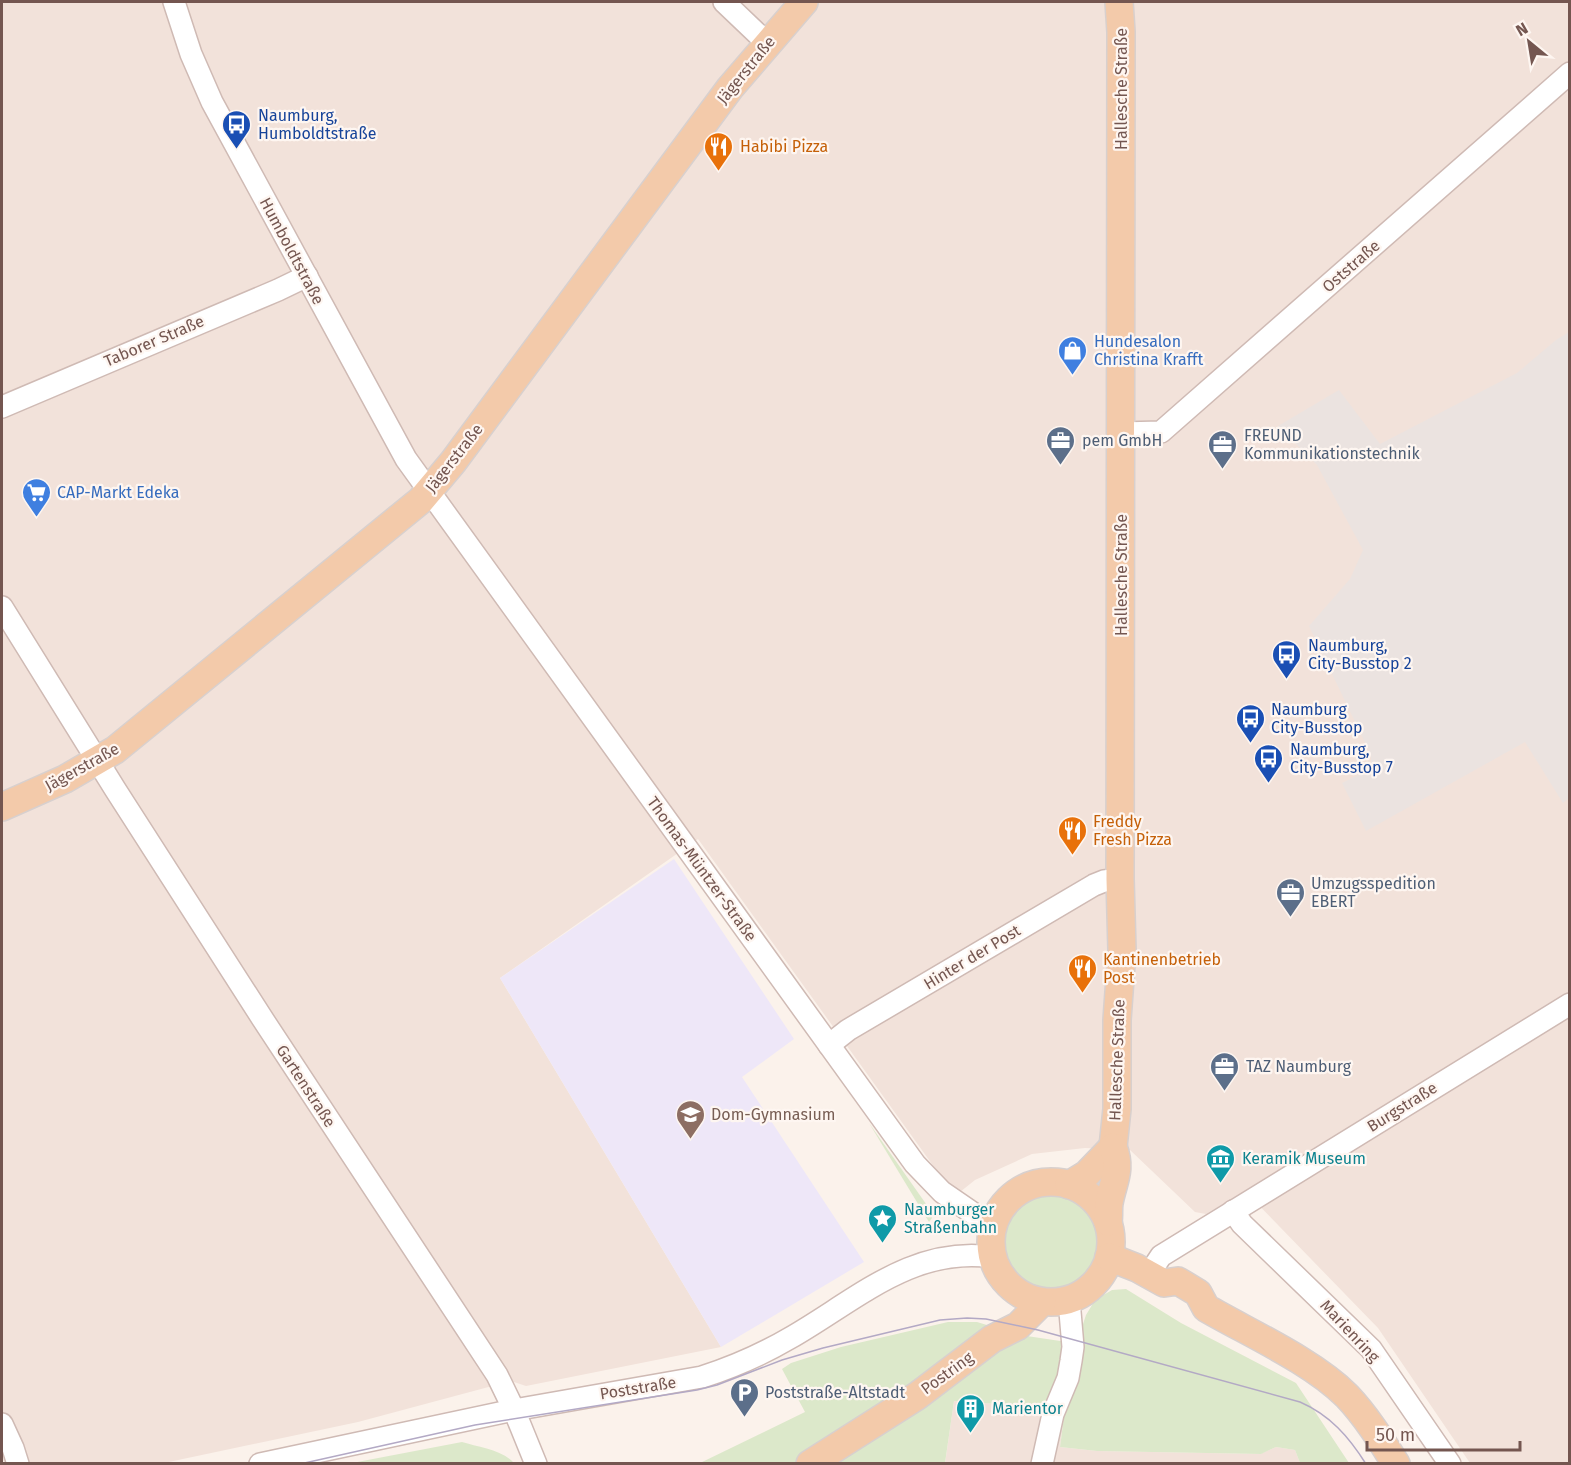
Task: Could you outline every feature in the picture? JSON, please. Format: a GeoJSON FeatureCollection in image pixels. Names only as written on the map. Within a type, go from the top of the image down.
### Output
{"type":"FeatureCollection","features":[{"type":"Feature","properties":{"kind":"main road","name":"Jägerstraße"},"geometry":{"type":"LineString","coordinates":[[2,807],[65,779],[99,761],[124,743],[411,510],[429,492],[730,88],[804,2]]}},
{"type":"Feature","properties":{"kind":"main road","name":"Hallesche Straße"},"geometry":{"type":"LineString","coordinates":[[1108,1222],[1109,1203],[1118,1170],[1118,1159],[1113,1147],[1117,1108],[1117,1020],[1122,950],[1120,879],[1121,32],[1119,2]]}},
{"type":"Feature","properties":{"kind":"main road"},"geometry":{"type":"LineString","coordinates":[[1069,1185],[1088,1174],[1113,1147]]}},
{"type":"Feature","properties":{"kind":"main road"},"geometry":{"type":"LineString","coordinates":[[1046,1183],[1069,1185],[1086,1193],[1095,1201],[1108,1222],[1111,1241],[1109,1257],[1094,1285],[1082,1294],[1069,1300],[1042,1302],[1023,1295],[1007,1283],[1000,1274],[991,1246],[993,1227],[1002,1208],[1024,1189],[1046,1183]]}},
{"type":"Feature","properties":{"kind":"main road"},"geometry":{"type":"LineString","coordinates":[[1109,1257],[1157,1278],[1178,1281],[1198,1293],[1206,1308],[1328,1380],[1361,1412],[1396,1464]]}},
{"type":"Feature","properties":{"kind":"main road","name":"Postring"},"geometry":{"type":"LineString","coordinates":[[992,1339],[1007,1308],[1009,1298],[1007,1283]]}},
{"type":"Feature","properties":{"kind":"main road","name":"Postring"},"geometry":{"type":"LineString","coordinates":[[810,1464],[917,1396],[992,1339],[1017,1326],[1042,1302]]}},
{"type":"Feature","properties":{"kind":"street","name":"Humboldtstraße"},"geometry":{"type":"LineString","coordinates":[[174,2],[191,54],[212,102],[398,447],[429,492]]}},
{"type":"Feature","properties":{"kind":"street"},"geometry":{"type":"LineString","coordinates":[[724,2],[767,43]]}},
{"type":"Feature","properties":{"kind":"street","name":"Oststraße"},"geometry":{"type":"LineString","coordinates":[[1121,433],[1161,432],[1569,73]]}},
{"type":"Feature","properties":{"kind":"street","name":"Taborer Straße"},"geometry":{"type":"LineString","coordinates":[[2,407],[307,276]]}},
{"type":"Feature","properties":{"kind":"street","name":"Thomas-Müntzer-Straße"},"geometry":{"type":"LineString","coordinates":[[429,492],[928,1180],[947,1197],[993,1227]]}},
{"type":"Feature","properties":{"kind":"street","name":"Gartenstraße"},"geometry":{"type":"LineString","coordinates":[[2,607],[262,1018],[496,1376],[514,1410],[536,1464]]}},
{"type":"Feature","properties":{"kind":"street","name":"Hinter der Post"},"geometry":{"type":"LineString","coordinates":[[829,1045],[849,1030],[1094,885],[1120,879]]}},
{"type":"Feature","properties":{"kind":"street","name":"Burgstraße"},"geometry":{"type":"LineString","coordinates":[[1157,1278],[1161,1256],[1569,1004]]}},
{"type":"Feature","properties":{"kind":"street","name":"Marienring"},"geometry":{"type":"LineString","coordinates":[[1233,1211],[1242,1224],[1371,1349],[1450,1464]]}},
{"type":"Feature","properties":{"kind":"street","name":"Poststraße"},"geometry":{"type":"LineString","coordinates":[[260,1464],[514,1410],[681,1381],[728,1369],[782,1343],[881,1281],[915,1265],[967,1255],[993,1257]]}},
{"type":"Feature","properties":{"kind":"street"},"geometry":{"type":"LineString","coordinates":[[1042,1464],[1053,1414],[1071,1362],[1069,1300]]}},
{"type":"Feature","properties":{"kind":"street"},"geometry":{"type":"LineString","coordinates":[[2,1424],[18,1464]]}},
{"type":"Feature","properties":{"kind":"shaded area"},"geometry":{"type":"Polygon","coordinates":[[[2,2],[1569,2],[1569,1463],[1470,1463],[1378,1328],[1245,1191],[1206,1214],[1195,1212],[1130,1150],[1085,1148],[1032,1154],[975,1180],[955,1196],[698,839],[500,978],[721,1347],[526,1386],[511,1381],[358,1422],[164,1463],[14,1464],[2,1461],[2,2]]]}},
{"type":"Feature","properties":{"kind":"shaded area"},"geometry":{"type":"Polygon","coordinates":[[[1569,332],[1569,798],[1563,803],[1525,742],[1366,831],[1342,783],[1366,771],[1371,763],[1371,755],[1309,626],[1350,579],[1363,550],[1317,465],[1278,426],[1339,390],[1380,444],[1517,373],[1569,332]]]}},
{"type":"Feature","properties":{"kind":"shaded area","name":"Dom-Gymnasium"},"geometry":{"type":"Polygon","coordinates":[[[674,859],[794,1039],[742,1077],[864,1262],[721,1347],[500,978],[674,859]]]}},
{"type":"Feature","properties":{"kind":"shaded area"},"geometry":{"type":"Polygon","coordinates":[[[954,1401],[1065,1409],[1060,1447],[1097,1451],[1260,1454],[1276,1447],[1295,1450],[1300,1463],[945,1464],[954,1401]]]}},
{"type":"Feature","properties":{"kind":"green space"},"geometry":{"type":"Polygon","coordinates":[[[869,1123],[931,1211],[932,1218],[929,1222],[869,1123]]]}},
{"type":"Feature","properties":{"kind":"green space"},"geometry":{"type":"Polygon","coordinates":[[[1051,1193],[1061,1194],[1078,1201],[1092,1215],[1099,1232],[1099,1252],[1092,1269],[1078,1283],[1061,1290],[1051,1291],[1041,1290],[1024,1283],[1010,1269],[1003,1252],[1002,1242],[1003,1232],[1010,1215],[1024,1201],[1041,1194],[1051,1193]]]}},
{"type":"Feature","properties":{"kind":"green space"},"geometry":{"type":"Polygon","coordinates":[[[1126,1289],[1181,1323],[1296,1383],[1349,1463],[1300,1463],[1295,1450],[1276,1447],[1261,1454],[1097,1451],[1060,1447],[1065,1409],[954,1401],[945,1463],[698,1464],[805,1412],[782,1369],[791,1363],[841,1347],[948,1322],[977,1322],[1020,1335],[1067,1342],[1080,1333],[1086,1315],[1095,1300],[1112,1290],[1126,1289]]]}},
{"type":"Feature","properties":{"kind":"green space"},"geometry":{"type":"Polygon","coordinates":[[[462,1442],[497,1452],[514,1463],[352,1463],[462,1442]]]}},
{"type":"Feature","properties":{"kind":"tram line"},"geometry":{"type":"LineString","coordinates":[[300,1464],[475,1425],[697,1390],[823,1348],[940,1320],[967,1318],[986,1319],[1038,1330],[1300,1402],[1330,1420],[1353,1445],[1366,1464]]}},
{"type":"Feature","properties":{"kind":"place","name":"Naumburg, Humboldtstraße"},"geometry":{"type":"Point","coordinates":[237,150]}},
{"type":"Feature","properties":{"kind":"place","name":"Habibi Pizza"},"geometry":{"type":"Point","coordinates":[719,172]}},
{"type":"Feature","properties":{"kind":"place","name":"Hundesalon Christina Krafft"},"geometry":{"type":"Point","coordinates":[1073,376]}},
{"type":"Feature","properties":{"kind":"place","name":"pem GmbH"},"geometry":{"type":"Point","coordinates":[1061,466]}},
{"type":"Feature","properties":{"kind":"place","name":"FREUND Kommunikationstechnik"},"geometry":{"type":"Point","coordinates":[1223,470]}},
{"type":"Feature","properties":{"kind":"place","name":"CAP-Markt Edeka"},"geometry":{"type":"Point","coordinates":[36,518]}},
{"type":"Feature","properties":{"kind":"place","name":"Naumburg, City-Busstop 2"},"geometry":{"type":"Point","coordinates":[1287,680]}},
{"type":"Feature","properties":{"kind":"place","name":"Naumburg City-Busstop"},"geometry":{"type":"Point","coordinates":[1250,744]}},
{"type":"Feature","properties":{"kind":"place","name":"Naumburg, City-Busstop 7"},"geometry":{"type":"Point","coordinates":[1269,784]}},
{"type":"Feature","properties":{"kind":"place","name":"Freddy Fresh Pizza"},"geometry":{"type":"Point","coordinates":[1072,856]}},
{"type":"Feature","properties":{"kind":"place","name":"Umzugsspedition EBERT"},"geometry":{"type":"Point","coordinates":[1290,918]}},
{"type":"Feature","properties":{"kind":"place","name":"Kantinenbetrieb Post"},"geometry":{"type":"Point","coordinates":[1082,994]}},
{"type":"Feature","properties":{"kind":"place","name":"TAZ Naumburg"},"geometry":{"type":"Point","coordinates":[1225,1092]}},
{"type":"Feature","properties":{"kind":"place","name":"Dom-Gymnasium"},"geometry":{"type":"Point","coordinates":[690,1140]}},
{"type":"Feature","properties":{"kind":"place","name":"Keramik Museum"},"geometry":{"type":"Point","coordinates":[1221,1184]}},
{"type":"Feature","properties":{"kind":"place","name":"Naumburger Straßenbahn"},"geometry":{"type":"Point","coordinates":[883,1244]}},
{"type":"Feature","properties":{"kind":"place","name":"Poststraße-Altstadt"},"geometry":{"type":"Point","coordinates":[744,1418]}},
{"type":"Feature","properties":{"kind":"place","name":"Marientor"},"geometry":{"type":"Point","coordinates":[971,1434]}}]}
